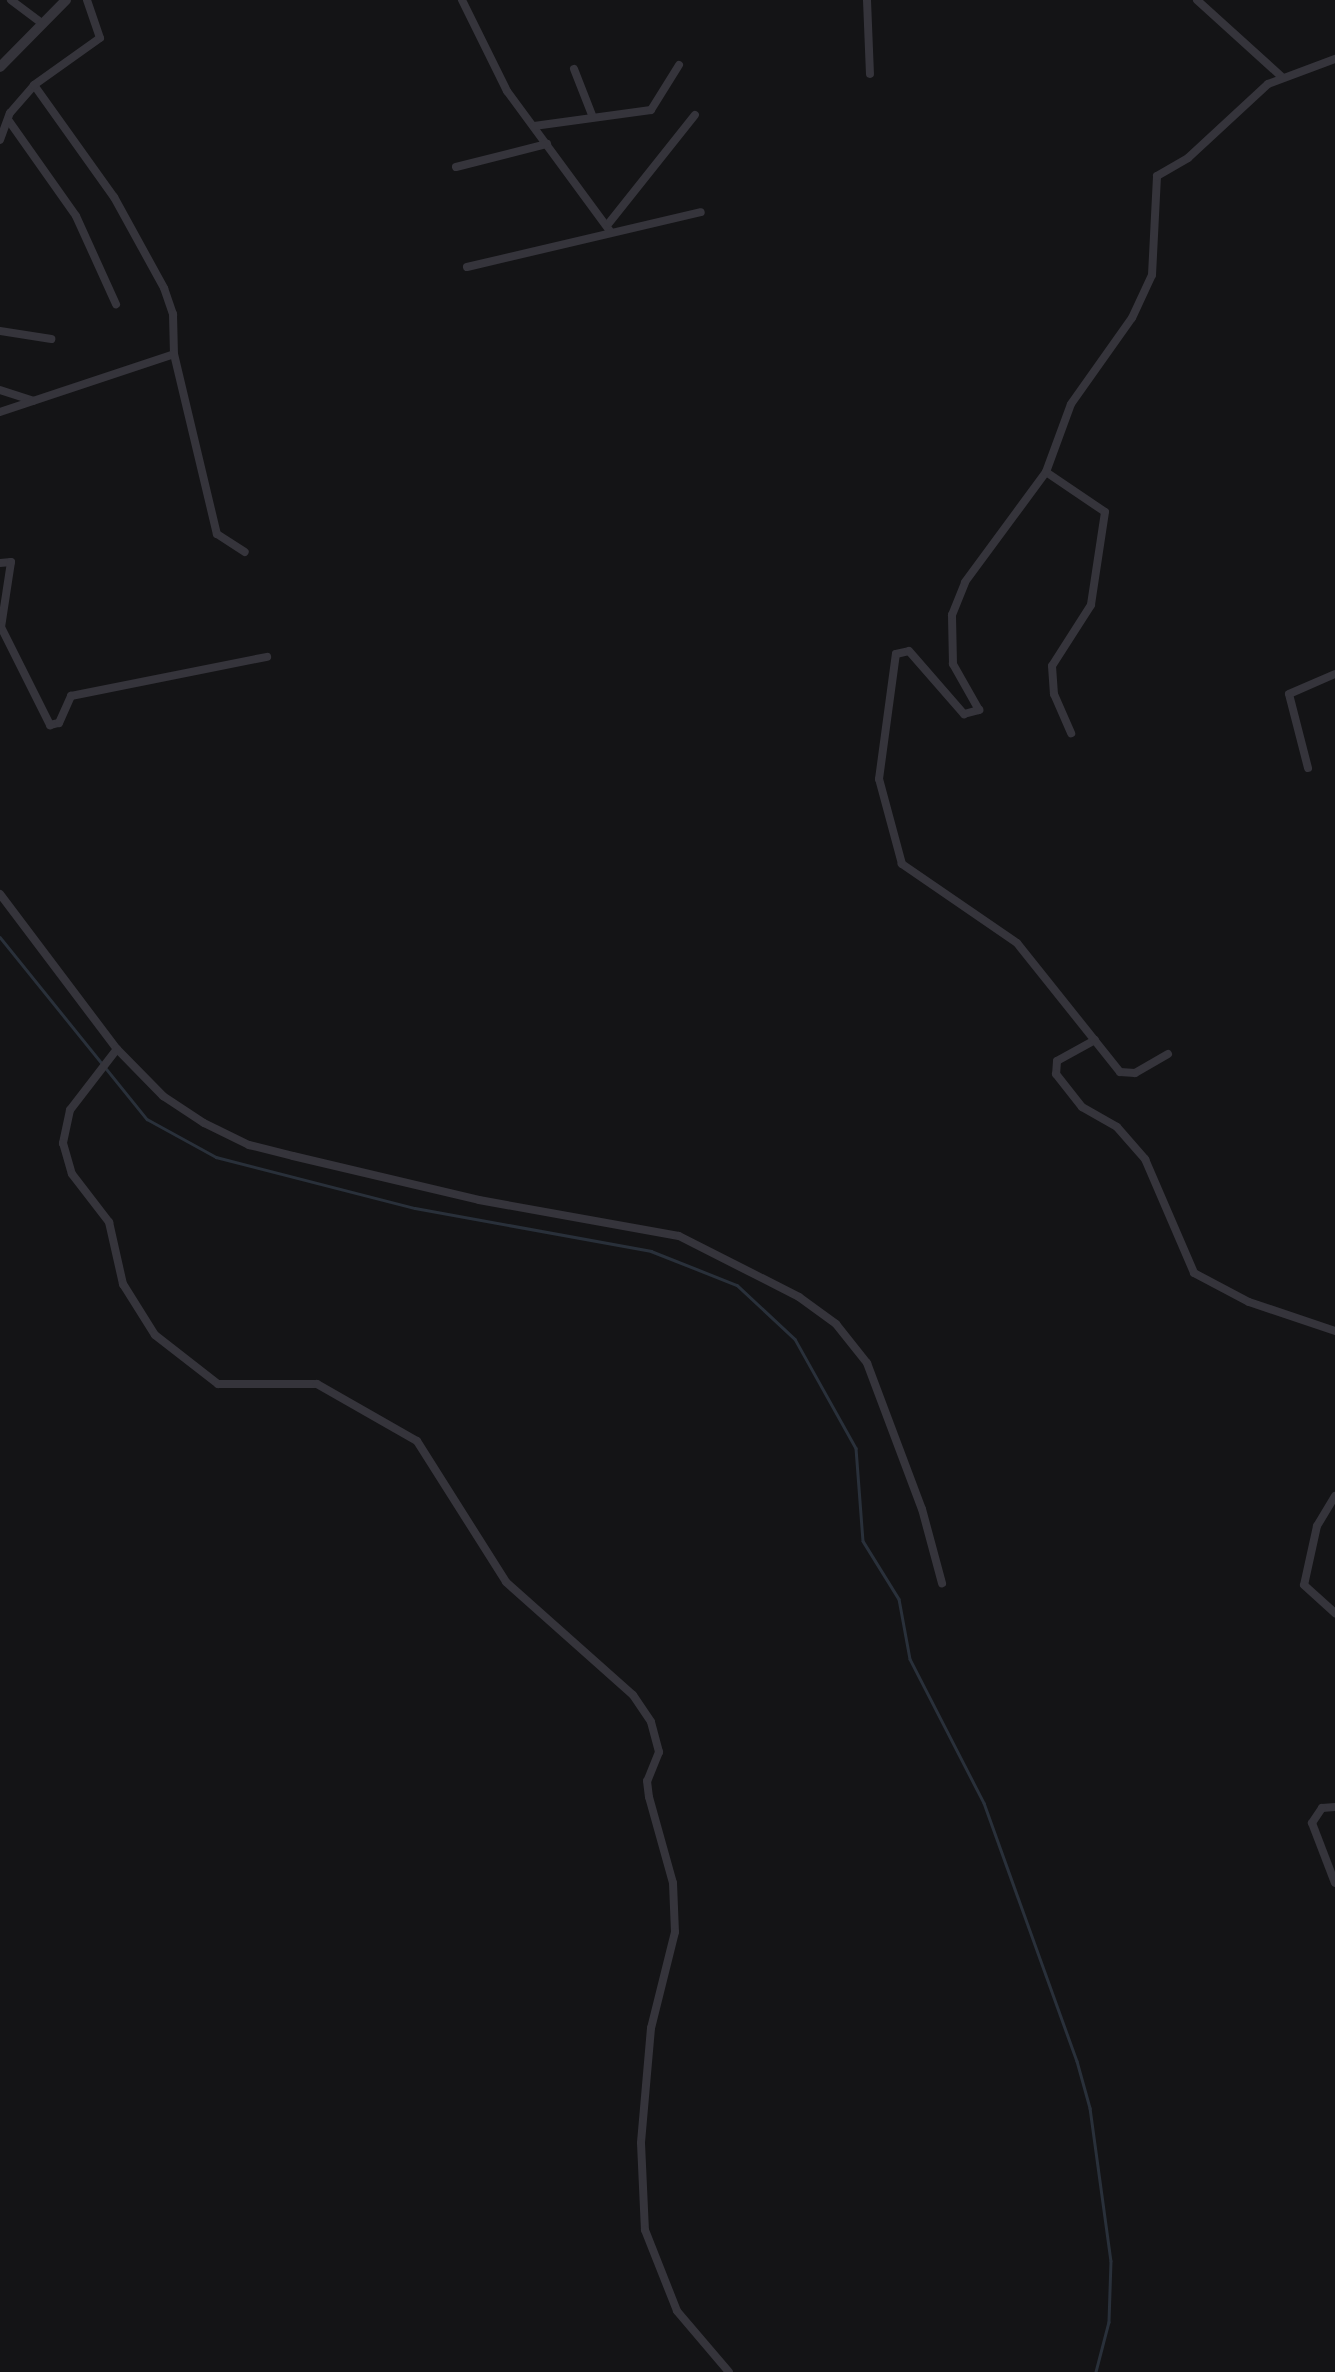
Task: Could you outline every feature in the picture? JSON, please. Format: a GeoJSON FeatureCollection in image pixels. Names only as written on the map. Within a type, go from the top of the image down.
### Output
{"type":"FeatureCollection","features":[{"type":"Feature","properties":{"kind":"street"},"geometry":{"type":"LineString","coordinates":[[11,0],[39,22]]}},
{"type":"Feature","properties":{"kind":"street"},"geometry":{"type":"LineString","coordinates":[[0,67],[39,22],[66,0]]}},
{"type":"Feature","properties":{"kind":"street"},"geometry":{"type":"LineString","coordinates":[[0,140],[34,85],[100,38],[87,0]]}},
{"type":"Feature","properties":{"kind":"street"},"geometry":{"type":"LineString","coordinates":[[462,0],[507,91],[609,227],[620,236],[701,212]]}},
{"type":"Feature","properties":{"kind":"street"},"geometry":{"type":"LineString","coordinates":[[867,0],[870,74]]}},
{"type":"Feature","properties":{"kind":"street"},"geometry":{"type":"LineString","coordinates":[[1197,0],[1282,77]]}},
{"type":"Feature","properties":{"kind":"street"},"geometry":{"type":"LineString","coordinates":[[1168,1054],[1126,1074],[1017,943],[902,864],[878,779],[896,654],[909,651],[964,714],[978,710],[953,664],[952,615],[965,582],[1046,472],[1071,404],[1124,330],[1152,276],[1157,176],[1188,158],[1282,77],[1335,59]]}},
{"type":"Feature","properties":{"kind":"street"},"geometry":{"type":"LineString","coordinates":[[534,126],[592,115],[651,110],[679,65]]}},
{"type":"Feature","properties":{"kind":"street"},"geometry":{"type":"LineString","coordinates":[[574,69],[592,115]]}},
{"type":"Feature","properties":{"kind":"street"},"geometry":{"type":"LineString","coordinates":[[34,85],[114,198],[164,288],[173,314],[174,354],[217,534],[244,552]]}},
{"type":"Feature","properties":{"kind":"street"},"geometry":{"type":"LineString","coordinates":[[468,267],[609,227],[695,114]]}},
{"type":"Feature","properties":{"kind":"street"},"geometry":{"type":"LineString","coordinates":[[9,121],[76,216],[116,304]]}},
{"type":"Feature","properties":{"kind":"street"},"geometry":{"type":"LineString","coordinates":[[456,167],[547,144]]}},
{"type":"Feature","properties":{"kind":"street"},"geometry":{"type":"LineString","coordinates":[[0,331],[51,340]]}},
{"type":"Feature","properties":{"kind":"street"},"geometry":{"type":"LineString","coordinates":[[0,412],[174,354]]}},
{"type":"Feature","properties":{"kind":"street"},"geometry":{"type":"LineString","coordinates":[[0,390],[33,401]]}},
{"type":"Feature","properties":{"kind":"street"},"geometry":{"type":"LineString","coordinates":[[1046,472],[1105,512],[1091,604],[1052,666],[1054,694],[1071,733]]}},
{"type":"Feature","properties":{"kind":"street"},"geometry":{"type":"LineString","coordinates":[[0,564],[11,562],[1,626],[50,725],[59,723],[71,696],[266,657]]}},
{"type":"Feature","properties":{"kind":"street"},"geometry":{"type":"LineString","coordinates":[[1308,768],[1288,694],[1335,674]]}},
{"type":"Feature","properties":{"kind":"street"},"geometry":{"type":"LineString","coordinates":[[0,894],[117,1049],[163,1096],[248,1145],[479,1200],[512,1201],[679,1236],[799,1297],[836,1324],[866,1362],[942,1583]]}},
{"type":"Feature","properties":{"kind":"street"},"geometry":{"type":"LineString","coordinates":[[1096,1040],[1057,1061],[1056,1074],[1082,1107],[1117,1127],[1145,1159],[1194,1272],[1249,1302],[1335,1331]]}},
{"type":"Feature","properties":{"kind":"street"},"geometry":{"type":"LineString","coordinates":[[117,1049],[70,1110],[63,1143],[72,1174],[108,1222],[123,1284],[155,1335],[218,1384],[318,1384],[417,1441],[430,1472],[506,1582],[634,1695],[651,1722],[659,1752],[647,1780],[673,1883],[675,1932],[652,2028],[641,2144],[644,2230],[677,2310],[729,2372]]}},
{"type":"Feature","properties":{"kind":"street"},"geometry":{"type":"LineString","coordinates":[[1335,1496],[1317,1526],[1304,1585],[1335,1614]]}},
{"type":"Feature","properties":{"kind":"street"},"geometry":{"type":"LineString","coordinates":[[1335,1807],[1322,1808],[1312,1823],[1335,1883]]}},
{"type":"Feature","properties":{"kind":"waterway"},"geometry":{"type":"LineString","coordinates":[[0,937],[147,1119],[216,1157],[415,1208],[651,1251],[737,1285],[795,1339],[856,1448],[863,1541],[899,1599],[910,1659],[984,1803],[1077,2061],[1090,2108],[1111,2261],[1109,2322],[1096,2372]]}}]}
